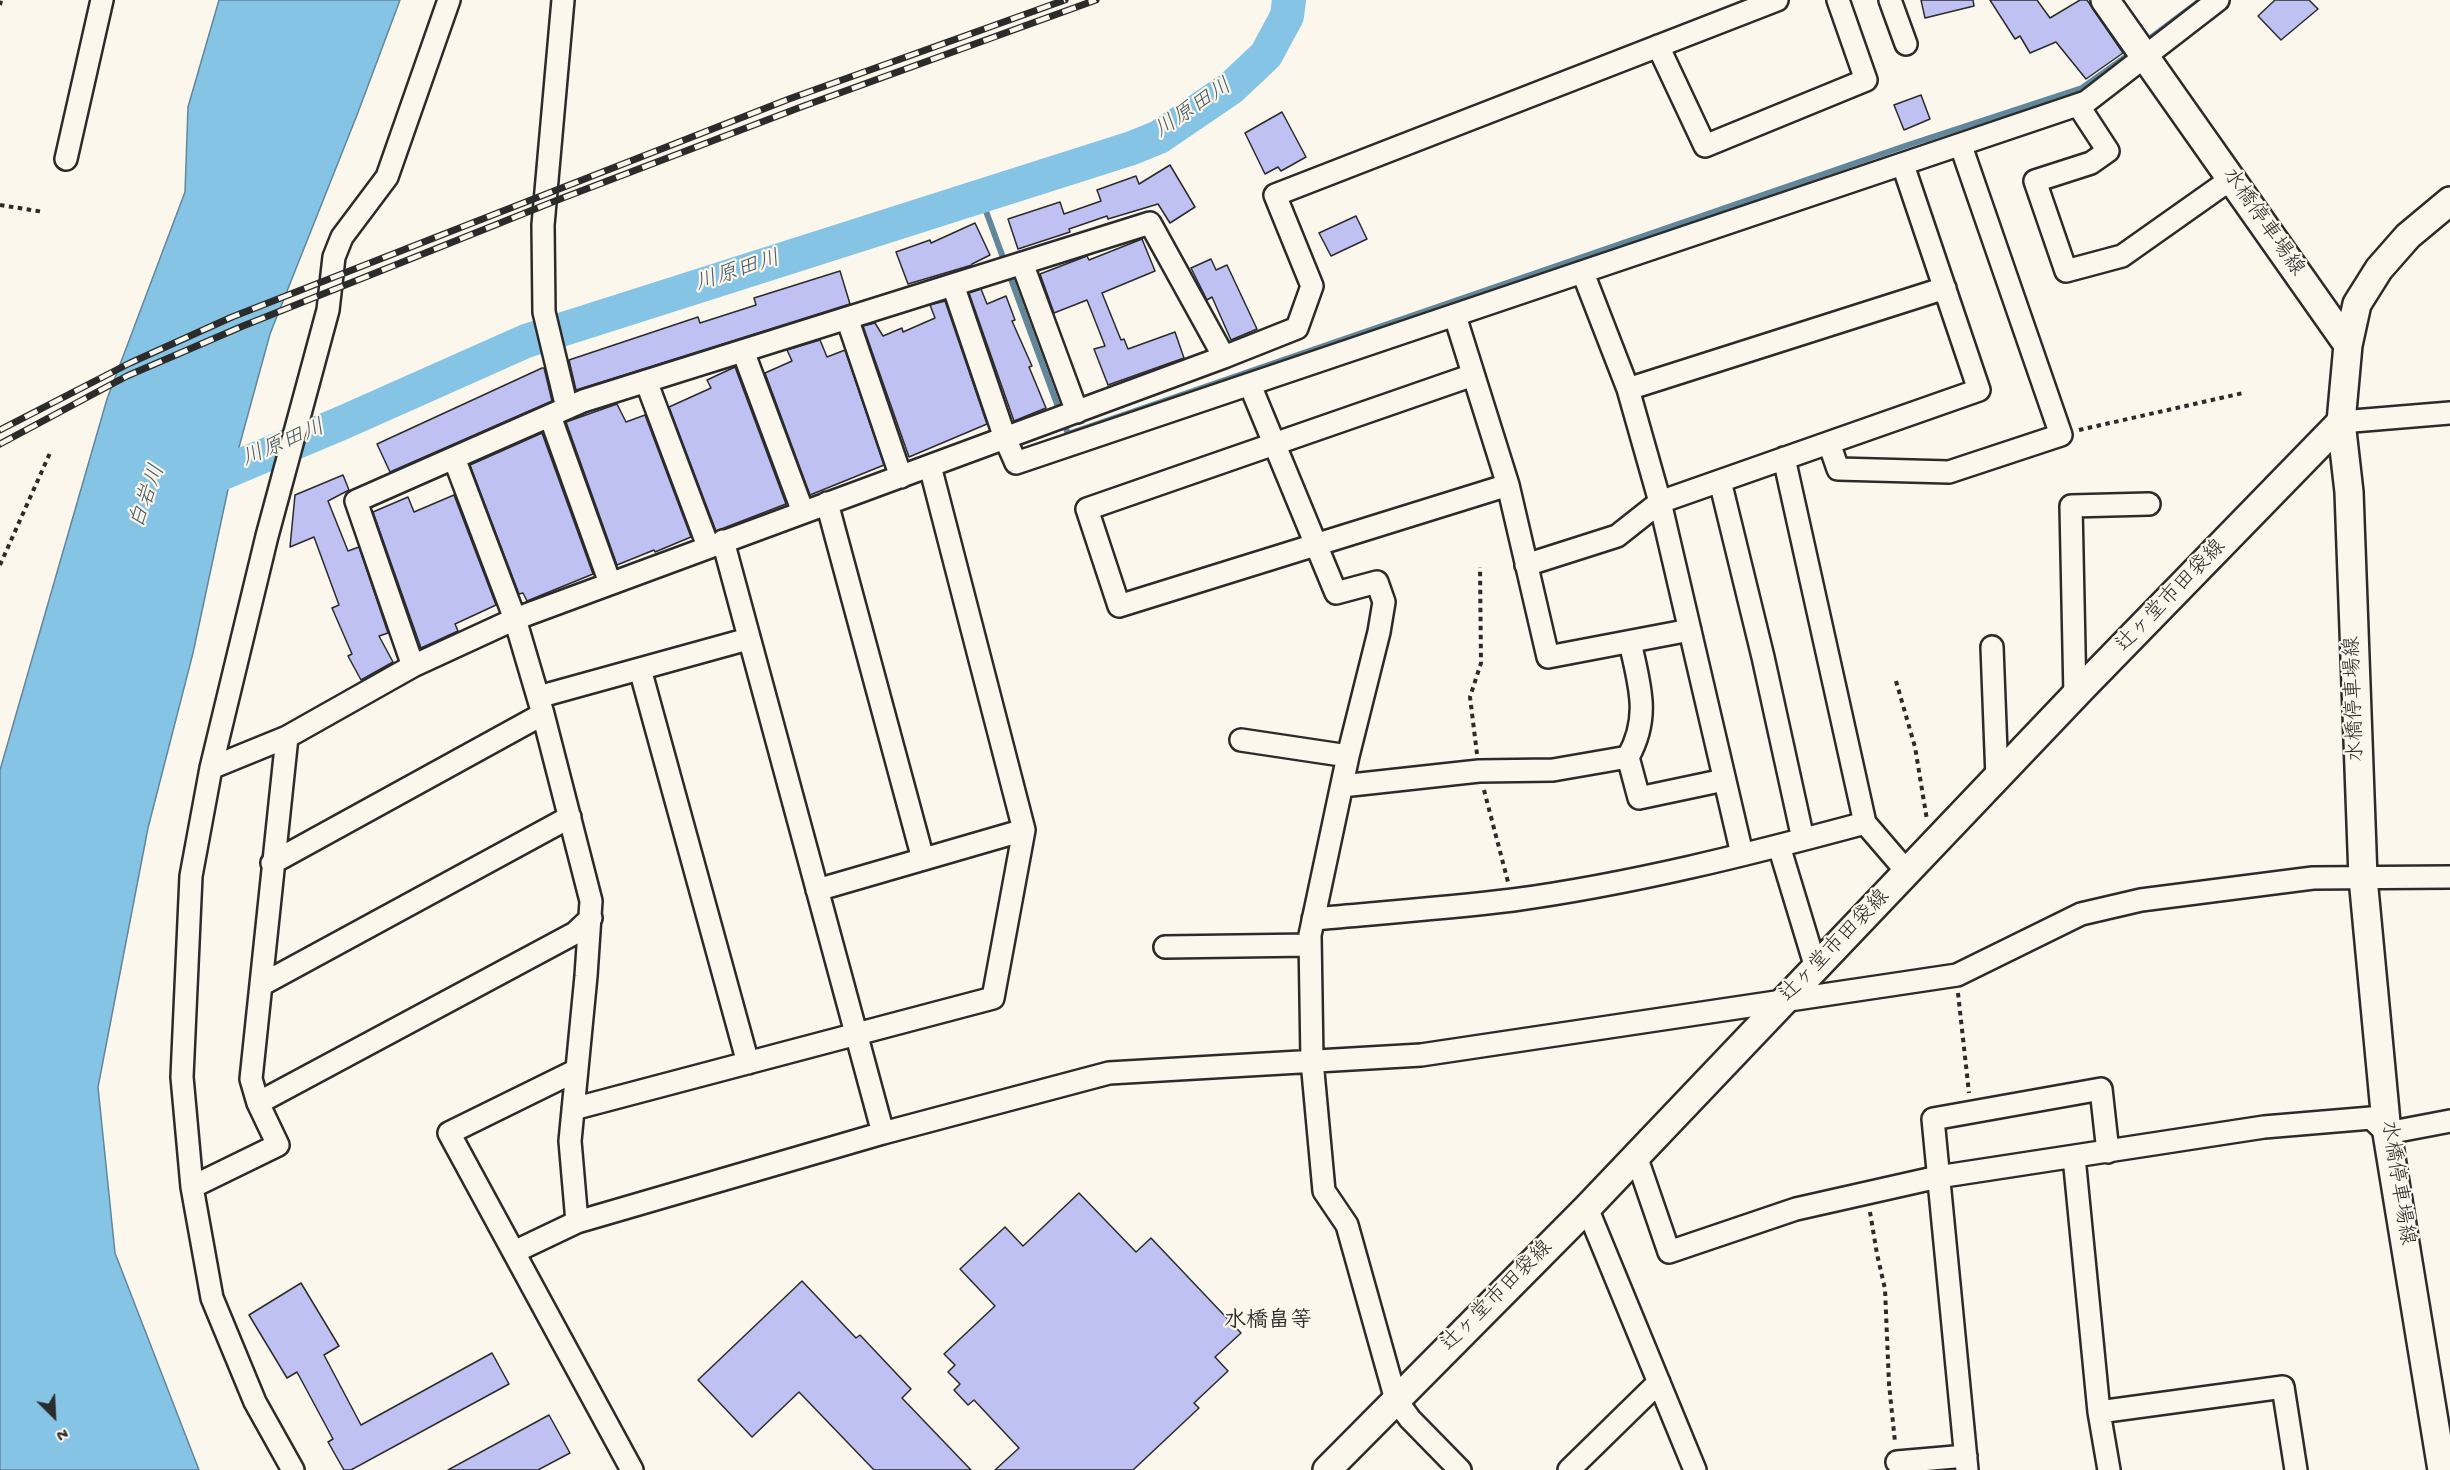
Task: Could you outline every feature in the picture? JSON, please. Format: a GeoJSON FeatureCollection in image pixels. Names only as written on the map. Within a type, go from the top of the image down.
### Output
{"type":"FeatureCollection","features":[{"type":"Feature","properties":{"kind":"main road","name":"水橋停車場線"},"geometry":{"type":"LineString","coordinates":[[2105,0],[2348,345],[2341,422],[2349,492],[2363,878],[2387,1133],[2442,1470]]}},
{"type":"Feature","properties":{"kind":"main road"},"geometry":{"type":"LineString","coordinates":[[2348,345],[2357,304],[2379,269],[2408,236],[2450,201]]}},
{"type":"Feature","properties":{"kind":"main road","name":"辻ヶ堂市田袋線"},"geometry":{"type":"LineString","coordinates":[[1327,1470],[1587,1208],[2074,696],[2341,422]]}},
{"type":"Feature","properties":{"kind":"street"},"geometry":{"type":"LineString","coordinates":[[66,159],[102,0]]}},
{"type":"Feature","properties":{"kind":"street"},"geometry":{"type":"LineString","coordinates":[[293,1470],[255,1402],[212,1298],[192,1187],[182,1077],[191,876],[211,768],[267,536],[328,310],[334,257],[342,237],[387,177],[448,0]]}},
{"type":"Feature","properties":{"kind":"street"},"geometry":{"type":"LineString","coordinates":[[563,0],[543,225],[544,301],[553,354],[558,412],[610,583]]}},
{"type":"Feature","properties":{"kind":"street"},"geometry":{"type":"LineString","coordinates":[[211,768],[287,737],[414,666],[515,619],[1077,412],[1297,328],[1312,286],[1275,195],[1777,0]]}},
{"type":"Feature","properties":{"kind":"street"},"geometry":{"type":"LineString","coordinates":[[1658,46],[1705,146],[1866,80],[1838,0]]}},
{"type":"Feature","properties":{"kind":"street"},"geometry":{"type":"LineString","coordinates":[[1890,0],[1906,44]]}},
{"type":"Feature","properties":{"kind":"street"},"geometry":{"type":"LineString","coordinates":[[952,285],[1005,438],[1016,463],[2086,102],[2218,0]]}},
{"type":"Feature","properties":{"kind":"street"},"geometry":{"type":"LineString","coordinates":[[2078,105],[2108,151],[2091,163],[2036,181],[2066,271],[2122,256],[2231,179]]}},
{"type":"Feature","properties":{"kind":"street"},"geometry":{"type":"LineString","coordinates":[[1829,443],[1838,469],[1948,472],[2061,435],[1961,146]]}},
{"type":"Feature","properties":{"kind":"street"},"geometry":{"type":"LineString","coordinates":[[1526,565],[1617,536],[1660,502],[1979,390],[1903,165]]}},
{"type":"Feature","properties":{"kind":"street"},"geometry":{"type":"LineString","coordinates":[[414,666],[356,501],[558,412],[646,381],[1150,223],[1224,357]]}},
{"type":"Feature","properties":{"kind":"street"},"geometry":{"type":"LineString","coordinates":[[1022,263],[1077,412]]}},
{"type":"Feature","properties":{"kind":"street"},"geometry":{"type":"LineString","coordinates":[[1583,273],[1628,389],[1660,502],[1742,854]]}},
{"type":"Feature","properties":{"kind":"street"},"geometry":{"type":"LineString","coordinates":[[1628,389],[1945,288]]}},
{"type":"Feature","properties":{"kind":"street"},"geometry":{"type":"LineString","coordinates":[[1455,315],[1508,485],[1548,657],[1690,630]]}},
{"type":"Feature","properties":{"kind":"street"},"geometry":{"type":"LineString","coordinates":[[847,318],[901,477]]}},
{"type":"Feature","properties":{"kind":"street"},"geometry":{"type":"LineString","coordinates":[[743,351],[803,512]]}},
{"type":"Feature","properties":{"kind":"street"},"geometry":{"type":"LineString","coordinates":[[1473,375],[1087,509],[1119,606],[1508,485]]}},
{"type":"Feature","properties":{"kind":"street"},"geometry":{"type":"LineString","coordinates":[[646,381],[716,544],[748,639],[883,1133]]}},
{"type":"Feature","properties":{"kind":"street"},"geometry":{"type":"LineString","coordinates":[[1250,385],[1336,593],[1377,582],[1384,602],[1313,920],[1310,945],[1312,1061],[1324,1191],[1347,1225],[1396,1401],[1410,1419],[1460,1470]]}},
{"type":"Feature","properties":{"kind":"street"},"geometry":{"type":"LineString","coordinates":[[2341,422],[2450,413]]}},
{"type":"Feature","properties":{"kind":"street"},"geometry":{"type":"LineString","coordinates":[[454,458],[515,619],[591,901],[570,1141],[577,1222]]}},
{"type":"Feature","properties":{"kind":"street"},"geometry":{"type":"LineString","coordinates":[[1784,458],[1865,823],[1908,873]]}},
{"type":"Feature","properties":{"kind":"street"},"geometry":{"type":"LineString","coordinates":[[573,1109],[993,998],[1024,830],[930,466]]}},
{"type":"Feature","properties":{"kind":"street"},"geometry":{"type":"LineString","coordinates":[[1720,481],[1763,657],[1803,840]]}},
{"type":"Feature","properties":{"kind":"street"},"geometry":{"type":"LineString","coordinates":[[827,503],[923,859]]}},
{"type":"Feature","properties":{"kind":"street"},"geometry":{"type":"LineString","coordinates":[[2074,696],[2071,506],[2149,504]]}},
{"type":"Feature","properties":{"kind":"street"},"geometry":{"type":"LineString","coordinates":[[272,863],[540,705],[640,669],[748,639]]}},
{"type":"Feature","properties":{"kind":"street"},"geometry":{"type":"LineString","coordinates":[[1630,642],[1643,698],[1637,741],[1628,757],[1639,798],[1724,780]]}},
{"type":"Feature","properties":{"kind":"street"},"geometry":{"type":"LineString","coordinates":[[1992,647],[1997,778]]}},
{"type":"Feature","properties":{"kind":"street"},"geometry":{"type":"LineString","coordinates":[[640,669],[748,1063]]}},
{"type":"Feature","properties":{"kind":"street"},"geometry":{"type":"LineString","coordinates":[[192,1187],[278,1145],[258,1103],[251,1079],[287,737]]}},
{"type":"Feature","properties":{"kind":"street"},"geometry":{"type":"LineString","coordinates":[[1241,740],[1348,756]]}},
{"type":"Feature","properties":{"kind":"street"},"geometry":{"type":"LineString","coordinates":[[1342,786],[1479,771],[1553,770],[1628,757]]}},
{"type":"Feature","properties":{"kind":"street"},"geometry":{"type":"LineString","coordinates":[[261,985],[570,817]]}},
{"type":"Feature","properties":{"kind":"street"},"geometry":{"type":"LineString","coordinates":[[1313,920],[1513,900],[1604,885],[1779,846],[1865,823]]}},
{"type":"Feature","properties":{"kind":"street"},"geometry":{"type":"LineString","coordinates":[[817,890],[1024,830]]}},
{"type":"Feature","properties":{"kind":"street"},"geometry":{"type":"LineString","coordinates":[[1779,846],[1816,968]]}},
{"type":"Feature","properties":{"kind":"street"},"geometry":{"type":"LineString","coordinates":[[514,1252],[577,1222],[883,1133],[1109,1073],[1421,1055],[1956,975],[2081,914],[2141,900],[2313,878],[2450,877]]}},
{"type":"Feature","properties":{"kind":"street"},"geometry":{"type":"LineString","coordinates":[[258,1103],[575,933],[591,918]]}},
{"type":"Feature","properties":{"kind":"street"},"geometry":{"type":"LineString","coordinates":[[1165,947],[1310,945]]}},
{"type":"Feature","properties":{"kind":"street"},"geometry":{"type":"LineString","coordinates":[[575,1071],[449,1132],[632,1470]]}},
{"type":"Feature","properties":{"kind":"street"},"geometry":{"type":"LineString","coordinates":[[1898,1462],[1966,1463],[1933,1119],[2101,1089],[2108,1152]]}},
{"type":"Feature","properties":{"kind":"street"},"geometry":{"type":"LineString","coordinates":[[1636,1156],[1669,1252],[1796,1209],[1938,1177],[2264,1127],[2371,1118],[2387,1133],[2450,1121]]}},
{"type":"Feature","properties":{"kind":"street"},"geometry":{"type":"LineString","coordinates":[[2074,1157],[2098,1412],[2109,1470]]}},
{"type":"Feature","properties":{"kind":"street"},"geometry":{"type":"LineString","coordinates":[[1587,1208],[1695,1470]]}},
{"type":"Feature","properties":{"kind":"street"},"geometry":{"type":"LineString","coordinates":[[1569,1470],[1659,1382]]}},
{"type":"Feature","properties":{"kind":"street"},"geometry":{"type":"LineString","coordinates":[[2098,1412],[2283,1387],[2296,1470]]}},
{"type":"Feature","properties":{"kind":"path"},"geometry":{"type":"LineString","coordinates":[[0,5],[1,0]]}},
{"type":"Feature","properties":{"kind":"path"},"geometry":{"type":"LineString","coordinates":[[0,205],[44,212]]}},
{"type":"Feature","properties":{"kind":"path"},"geometry":{"type":"LineString","coordinates":[[2061,435],[2243,393]]}},
{"type":"Feature","properties":{"kind":"path"},"geometry":{"type":"LineString","coordinates":[[0,565],[50,453]]}},
{"type":"Feature","properties":{"kind":"path"},"geometry":{"type":"LineString","coordinates":[[1480,567],[1481,663],[1470,697],[1479,771],[1513,900]]}},
{"type":"Feature","properties":{"kind":"path"},"geometry":{"type":"LineString","coordinates":[[1896,681],[1915,747],[1931,847]]}},
{"type":"Feature","properties":{"kind":"path"},"geometry":{"type":"LineString","coordinates":[[1956,975],[1971,1112]]}},
{"type":"Feature","properties":{"kind":"path"},"geometry":{"type":"LineString","coordinates":[[1867,1192],[1876,1254],[1885,1288],[1888,1384],[1898,1462]]}},
{"type":"Feature","properties":{"kind":"water","name":"白岩川"},"geometry":{"type":"Polygon","coordinates":[[[219,0],[400,0],[270,334],[230,480],[193,653],[148,828],[98,1087],[115,1253],[199,1470],[0,1470],[0,770],[107,399],[185,192],[188,107],[219,0]]]}},
{"type":"Feature","properties":{"kind":"building"},"geometry":{"type":"Polygon","coordinates":[[[1921,0],[1973,0],[1974,6],[1925,18],[1921,0]]]}},
{"type":"Feature","properties":{"kind":"building"},"geometry":{"type":"Polygon","coordinates":[[[1990,0],[2037,0],[2050,18],[2080,0],[2087,0],[2123,53],[2086,79],[2056,42],[2030,53],[2020,36],[2015,39],[1990,0]]]}},
{"type":"Feature","properties":{"kind":"building"},"geometry":{"type":"Polygon","coordinates":[[[2275,0],[2309,0],[2318,9],[2281,40],[2258,16],[2275,0]]]}},
{"type":"Feature","properties":{"kind":"building"},"geometry":{"type":"Polygon","coordinates":[[[1921,95],[1930,119],[1904,130],[1894,105],[1921,95]]]}},
{"type":"Feature","properties":{"kind":"building"},"geometry":{"type":"Polygon","coordinates":[[[1282,112],[1306,157],[1281,171],[1278,167],[1265,174],[1245,133],[1282,112]]]}},
{"type":"Feature","properties":{"kind":"building"},"geometry":{"type":"Polygon","coordinates":[[[1170,165],[1195,207],[1170,223],[1158,204],[1108,219],[1107,216],[1069,229],[1070,232],[1018,249],[1008,219],[1060,202],[1064,214],[1101,201],[1097,190],[1136,176],[1139,184],[1170,165]]]}},
{"type":"Feature","properties":{"kind":"building"},"geometry":{"type":"Polygon","coordinates":[[[1356,216],[1367,239],[1331,256],[1319,233],[1356,216]]]}},
{"type":"Feature","properties":{"kind":"building"},"geometry":{"type":"Polygon","coordinates":[[[975,223],[990,255],[972,265],[908,284],[896,252],[930,240],[931,243],[975,223]]]}},
{"type":"Feature","properties":{"kind":"building"},"geometry":{"type":"Polygon","coordinates":[[[1142,239],[1155,271],[1102,293],[1121,340],[1124,339],[1128,349],[1175,332],[1184,358],[1108,385],[1094,349],[1105,346],[1087,300],[1054,313],[1040,274],[1087,256],[1089,260],[1142,239]]]}},
{"type":"Feature","properties":{"kind":"building"},"geometry":{"type":"Polygon","coordinates":[[[1211,259],[1216,270],[1227,265],[1257,329],[1231,340],[1212,297],[1207,300],[1191,268],[1211,259]]]}},
{"type":"Feature","properties":{"kind":"building"},"geometry":{"type":"Polygon","coordinates":[[[840,271],[850,304],[576,390],[569,360],[698,317],[700,323],[756,305],[754,298],[840,271]]]}},
{"type":"Feature","properties":{"kind":"building"},"geometry":{"type":"Polygon","coordinates":[[[981,289],[987,304],[1006,296],[1015,320],[1012,321],[1032,366],[1029,367],[1046,408],[1014,421],[969,293],[981,289]]]}},
{"type":"Feature","properties":{"kind":"building"},"geometry":{"type":"Polygon","coordinates":[[[945,301],[987,424],[909,457],[863,326],[875,323],[883,336],[902,328],[903,332],[935,318],[930,305],[945,301]]]}},
{"type":"Feature","properties":{"kind":"building"},"geometry":{"type":"Polygon","coordinates":[[[820,340],[827,357],[845,350],[884,465],[810,495],[765,373],[792,361],[787,350],[820,340]]]}},
{"type":"Feature","properties":{"kind":"building"},"geometry":{"type":"Polygon","coordinates":[[[735,367],[786,504],[716,531],[669,407],[711,388],[707,380],[735,367]]]}},
{"type":"Feature","properties":{"kind":"building"},"geometry":{"type":"Polygon","coordinates":[[[544,368],[552,401],[390,472],[377,444],[544,368]]]}},
{"type":"Feature","properties":{"kind":"building"},"geometry":{"type":"Polygon","coordinates":[[[617,404],[626,422],[645,415],[691,537],[617,565],[566,422],[617,404]]]}},
{"type":"Feature","properties":{"kind":"building"},"geometry":{"type":"Polygon","coordinates":[[[542,433],[593,574],[527,601],[523,593],[519,594],[470,465],[542,433]]]}},
{"type":"Feature","properties":{"kind":"building"},"geometry":{"type":"Polygon","coordinates":[[[343,475],[349,490],[328,501],[348,551],[359,547],[388,633],[379,636],[393,662],[361,680],[348,656],[352,654],[332,608],[339,605],[314,537],[290,547],[295,495],[343,475]]]}},
{"type":"Feature","properties":{"kind":"building"},"geometry":{"type":"Polygon","coordinates":[[[454,495],[496,605],[455,624],[458,631],[421,648],[373,512],[408,497],[414,512],[454,495]]]}},
{"type":"Feature","properties":{"kind":"building"},"geometry":{"type":"Polygon","coordinates":[[[1079,1193],[1136,1252],[1151,1238],[1241,1333],[1215,1357],[1228,1371],[1194,1403],[1199,1408],[1133,1470],[995,1470],[1019,1448],[974,1400],[968,1405],[954,1390],[960,1384],[948,1372],[955,1365],[944,1354],[995,1306],[960,1269],[1005,1227],[1023,1246],[1079,1193]]]}},
{"type":"Feature","properties":{"kind":"building"},"geometry":{"type":"Polygon","coordinates":[[[802,1281],[856,1338],[860,1335],[911,1389],[902,1398],[971,1470],[874,1470],[799,1392],[752,1437],[698,1380],[802,1281]]]}},
{"type":"Feature","properties":{"kind":"building"},"geometry":{"type":"Polygon","coordinates":[[[301,1283],[339,1346],[324,1355],[361,1425],[492,1353],[509,1384],[351,1470],[344,1470],[328,1442],[333,1439],[297,1372],[287,1378],[249,1315],[301,1283]]]}},
{"type":"Feature","properties":{"kind":"building"},"geometry":{"type":"Polygon","coordinates":[[[549,1415],[570,1453],[538,1470],[448,1470],[549,1415]]]}},
{"type":"Feature","properties":{"kind":"waterway","name":"川原田川"},"geometry":{"type":"LineString","coordinates":[[192,486],[344,422],[526,341],[1132,148],[1159,137],[1231,88],[1266,55],[1287,16],[1289,0]]}},
{"type":"Feature","properties":{"kind":"waterway"},"geometry":{"type":"LineString","coordinates":[[2144,43],[2201,0]]}},
{"type":"Feature","properties":{"kind":"waterway"},"geometry":{"type":"LineString","coordinates":[[980,195],[1068,434],[1905,146],[2082,88],[2134,51]]}},
{"type":"Feature","properties":{"kind":"railway"},"geometry":{"type":"LineString","coordinates":[[0,430],[130,363],[232,317],[789,99],[1065,0]]}},
{"type":"Feature","properties":{"kind":"railway"},"geometry":{"type":"LineString","coordinates":[[0,444],[127,376],[243,326],[560,199],[801,107],[1096,0]]}},
{"type":"Feature","properties":{"kind":"district","name":"水橋畠等"},"geometry":{"type":"Point","coordinates":[1268,1323]}}]}
